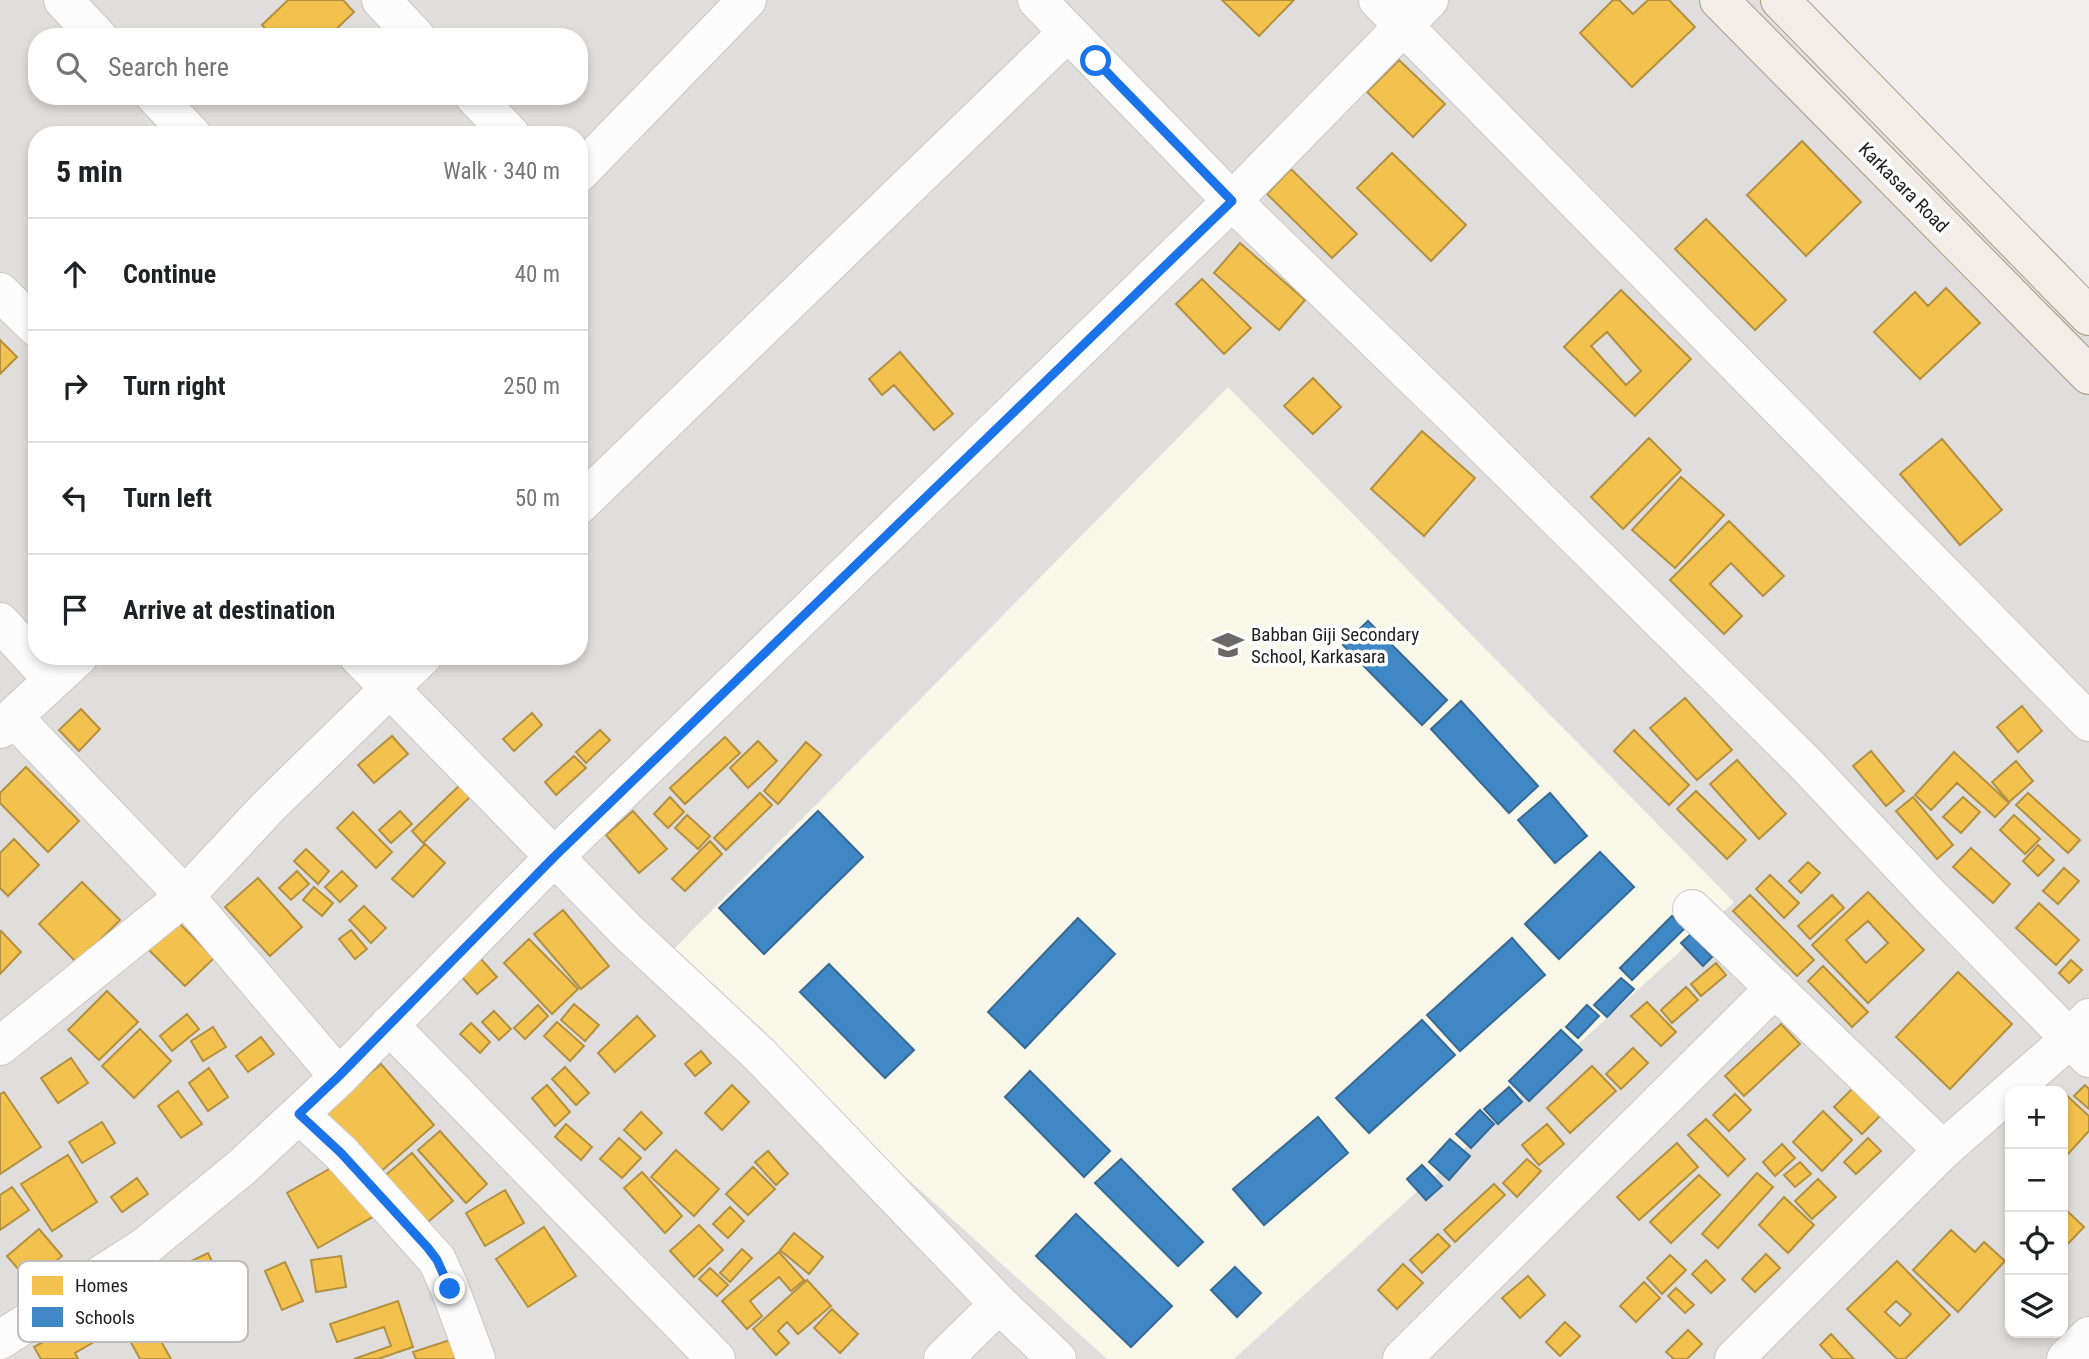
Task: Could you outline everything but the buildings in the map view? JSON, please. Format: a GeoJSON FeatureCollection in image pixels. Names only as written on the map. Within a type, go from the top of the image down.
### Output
{"type":"FeatureCollection","features":[{"type":"Feature","properties":{"kind":"main road","name":"Karkasara Road"},"geometry":{"type":"LineString","coordinates":[[1719,0],[2089,375]]}},
{"type":"Feature","properties":{"kind":"main road"},"geometry":{"type":"LineString","coordinates":[[1780,0],[2089,316]]}},
{"type":"Feature","properties":{"kind":"street"},"geometry":{"type":"LineString","coordinates":[[63,0],[89,28]]}},
{"type":"Feature","properties":{"kind":"street"},"geometry":{"type":"LineString","coordinates":[[381,0],[407,28]]}},
{"type":"Feature","properties":{"kind":"street"},"geometry":{"type":"LineString","coordinates":[[1037,0],[1232,201],[1794,752],[1932,898],[2083,1038],[1943,1150],[1734,1359]]}},
{"type":"Feature","properties":{"kind":"street"},"geometry":{"type":"LineString","coordinates":[[588,163],[726,7]]}},
{"type":"Feature","properties":{"kind":"street"},"geometry":{"type":"LineString","coordinates":[[123,1261],[146,1246],[242,1167],[339,1076],[554,857],[1232,201],[1404,9],[2089,722]]}},
{"type":"Feature","properties":{"kind":"street"},"geometry":{"type":"LineString","coordinates":[[588,496],[1068,32]]}},
{"type":"Feature","properties":{"kind":"street"},"geometry":{"type":"LineString","coordinates":[[164,105],[183,126]]}},
{"type":"Feature","properties":{"kind":"street"},"geometry":{"type":"LineString","coordinates":[[483,105],[502,126]]}},
{"type":"Feature","properties":{"kind":"street"},"geometry":{"type":"LineString","coordinates":[[0,292],[28,319]]}},
{"type":"Feature","properties":{"kind":"street"},"geometry":{"type":"LineString","coordinates":[[0,622],[28,642]]}},
{"type":"Feature","properties":{"kind":"street"},"geometry":{"type":"LineString","coordinates":[[366,665],[628,932],[759,1054],[999,1304],[1057,1359]]}},
{"type":"Feature","properties":{"kind":"street"},"geometry":{"type":"LineString","coordinates":[[0,1046],[185,896],[268,807],[414,665]]}},
{"type":"Feature","properties":{"kind":"street"},"geometry":{"type":"LineString","coordinates":[[66,668],[6,723],[185,896],[339,1076]]}},
{"type":"Feature","properties":{"kind":"street"},"geometry":{"type":"LineString","coordinates":[[1692,909],[1943,1150]]}},
{"type":"Feature","properties":{"kind":"street"},"geometry":{"type":"LineString","coordinates":[[1402,1359],[1775,988]]}},
{"type":"Feature","properties":{"kind":"street"},"geometry":{"type":"LineString","coordinates":[[389,1025],[716,1359]]}},
{"type":"Feature","properties":{"kind":"street"},"geometry":{"type":"LineString","coordinates":[[299,1114],[341,1153],[437,1260],[476,1359]]}},
{"type":"Feature","properties":{"kind":"street"},"geometry":{"type":"LineString","coordinates":[[943,1359],[999,1304]]}},
{"type":"Feature","properties":{"kind":"street"},"geometry":{"type":"LineString","coordinates":[[0,1340],[18,1328]]}},
{"type":"Feature","properties":{"kind":"street"},"geometry":{"type":"LineString","coordinates":[[2066,1359],[2089,1336]]}},
{"type":"Feature","properties":{"kind":"shaded area"},"geometry":{"type":"Polygon","coordinates":[[[0,0],[1776,0],[2089,335],[2089,1359],[0,1359],[0,0]]]}},
{"type":"Feature","properties":{"kind":"shaded area","name":"Babban Giji Secondary School, Karkasara"},"geometry":{"type":"Polygon","coordinates":[[[1228,387],[1734,902],[1234,1359],[1107,1359],[664,959],[1228,387]]]}},
{"type":"Feature","properties":{"kind":"place","name":"Babban Giji Secondary School, Karkasara"},"geometry":{"type":"Point","coordinates":[1228,645]}},
{"type":"Feature","properties":{"kind":"route"},"geometry":{"type":"LineString","coordinates":[[450,1289],[437,1260],[428,1248],[341,1153],[299,1114],[554,857],[1232,201],[1096,61]]}}]}
